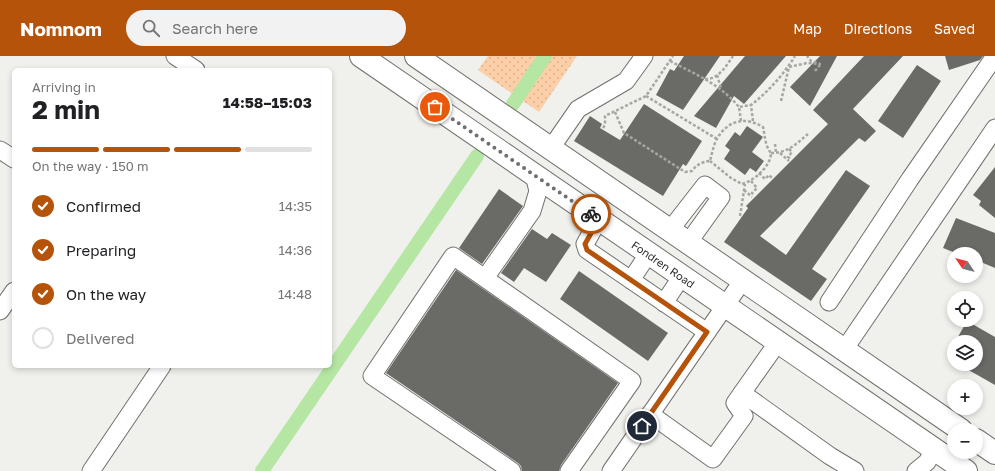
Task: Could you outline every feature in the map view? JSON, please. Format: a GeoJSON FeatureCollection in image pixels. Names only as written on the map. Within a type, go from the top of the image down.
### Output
{"type":"FeatureCollection","features":[{"type":"Feature","properties":{"kind":"main road","name":"Fondren Road"},"geometry":{"type":"LineString","coordinates":[[361,56],[966,471]]}},
{"type":"Feature","properties":{"kind":"main road"},"geometry":{"type":"LineString","coordinates":[[416,56],[951,423]]}},
{"type":"Feature","properties":{"kind":"main road"},"geometry":{"type":"LineString","coordinates":[[534,175],[551,148]]}},
{"type":"Feature","properties":{"kind":"main road"},"geometry":{"type":"LineString","coordinates":[[934,450],[947,437]]}},
{"type":"Feature","properties":{"kind":"main road"},"geometry":{"type":"LineString","coordinates":[[983,445],[995,453]]}},
{"type":"Feature","properties":{"kind":"street"},"geometry":{"type":"LineString","coordinates":[[175,56],[193,68]]}},
{"type":"Feature","properties":{"kind":"street"},"geometry":{"type":"LineString","coordinates":[[551,148],[578,109],[626,81],[644,56]]}},
{"type":"Feature","properties":{"kind":"street"},"geometry":{"type":"LineString","coordinates":[[829,302],[910,179],[995,56]]}},
{"type":"Feature","properties":{"kind":"street"},"geometry":{"type":"LineString","coordinates":[[844,350],[995,128]]}},
{"type":"Feature","properties":{"kind":"street"},"geometry":{"type":"LineString","coordinates":[[0,150],[12,158]]}},
{"type":"Feature","properties":{"kind":"street"},"geometry":{"type":"LineString","coordinates":[[485,278],[532,211],[538,190],[534,175]]}},
{"type":"Feature","properties":{"kind":"street"},"geometry":{"type":"LineString","coordinates":[[670,230],[705,185],[721,197],[688,242]]}},
{"type":"Feature","properties":{"kind":"street"},"geometry":{"type":"LineString","coordinates":[[599,219],[585,244],[587,250],[707,332]]}},
{"type":"Feature","properties":{"kind":"street"},"geometry":{"type":"LineString","coordinates":[[631,280],[649,253]]}},
{"type":"Feature","properties":{"kind":"street"},"geometry":{"type":"LineString","coordinates":[[512,471],[372,376],[453,256],[632,381],[569,471]]}},
{"type":"Feature","properties":{"kind":"street"},"geometry":{"type":"LineString","coordinates":[[664,303],[682,276]]}},
{"type":"Feature","properties":{"kind":"street"},"geometry":{"type":"LineString","coordinates":[[611,471],[743,280]]}},
{"type":"Feature","properties":{"kind":"street"},"geometry":{"type":"LineString","coordinates":[[0,311],[12,293]]}},
{"type":"Feature","properties":{"kind":"street"},"geometry":{"type":"LineString","coordinates":[[650,414],[713,459],[744,416],[735,404],[778,342]]}},
{"type":"Feature","properties":{"kind":"street"},"geometry":{"type":"LineString","coordinates":[[91,471],[161,368]]}},
{"type":"Feature","properties":{"kind":"street"},"geometry":{"type":"LineString","coordinates":[[742,393],[830,456],[855,471]]}},
{"type":"Feature","properties":{"kind":"street"},"geometry":{"type":"LineString","coordinates":[[916,471],[927,462],[934,450]]}},
{"type":"Feature","properties":{"kind":"path"},"geometry":{"type":"LineString","coordinates":[[603,128],[605,125],[605,116],[646,96],[673,56]]}},
{"type":"Feature","properties":{"kind":"path"},"geometry":{"type":"LineString","coordinates":[[703,78],[710,79],[717,75],[724,69],[733,56]]}},
{"type":"Feature","properties":{"kind":"path"},"geometry":{"type":"LineString","coordinates":[[738,107],[751,105],[760,98],[789,67],[795,56]]}},
{"type":"Feature","properties":{"kind":"path"},"geometry":{"type":"LineString","coordinates":[[807,56],[811,61],[820,64]]}},
{"type":"Feature","properties":{"kind":"path"},"geometry":{"type":"LineString","coordinates":[[670,61],[721,89],[738,107],[741,121]]}},
{"type":"Feature","properties":{"kind":"path"},"geometry":{"type":"LineString","coordinates":[[789,67],[807,62],[820,64]]}},
{"type":"Feature","properties":{"kind":"path"},"geometry":{"type":"LineString","coordinates":[[815,71],[820,64]]}},
{"type":"Feature","properties":{"kind":"path"},"geometry":{"type":"LineString","coordinates":[[781,101],[789,67]]}},
{"type":"Feature","properties":{"kind":"path"},"geometry":{"type":"LineString","coordinates":[[717,75],[721,89]]}},
{"type":"Feature","properties":{"kind":"path"},"geometry":{"type":"LineString","coordinates":[[646,96],[717,139]]}},
{"type":"Feature","properties":{"kind":"path"},"geometry":{"type":"LineString","coordinates":[[751,105],[753,122]]}},
{"type":"Feature","properties":{"kind":"path"},"geometry":{"type":"LineString","coordinates":[[615,112],[624,133],[685,172],[692,171],[696,165],[710,161],[731,178],[745,184],[751,181],[768,164],[771,153]]}},
{"type":"Feature","properties":{"kind":"path"},"geometry":{"type":"LineString","coordinates":[[710,161],[717,139],[726,127],[741,121],[753,122],[762,127],[767,148],[771,153]]}},
{"type":"Feature","properties":{"kind":"path"},"geometry":{"type":"LineString","coordinates":[[771,153],[780,153],[789,149],[808,134]]}},
{"type":"Feature","properties":{"kind":"path"},"geometry":{"type":"LineString","coordinates":[[775,144],[776,153]]}},
{"type":"Feature","properties":{"kind":"path"},"geometry":{"type":"LineString","coordinates":[[780,153],[790,160],[788,157],[792,152],[789,149]]}},
{"type":"Feature","properties":{"kind":"path"},"geometry":{"type":"LineString","coordinates":[[759,173],[765,179],[769,175],[772,178]]}},
{"type":"Feature","properties":{"kind":"path"},"geometry":{"type":"LineString","coordinates":[[744,190],[754,196],[752,193],[756,188],[751,181]]}},
{"type":"Feature","properties":{"kind":"path"},"geometry":{"type":"LineString","coordinates":[[740,216],[745,184]]}},
{"type":"Feature","properties":{"kind":"shaded area"},"geometry":{"type":"Polygon","coordinates":[[[488,56],[577,56],[539,112],[478,70],[488,56]]]}},
{"type":"Feature","properties":{"kind":"building"},"geometry":{"type":"Polygon","coordinates":[[[684,56],[720,56],[683,110],[656,95],[670,69],[674,71],[684,56]]]}},
{"type":"Feature","properties":{"kind":"building"},"geometry":{"type":"Polygon","coordinates":[[[745,56],[786,56],[744,104],[734,96],[716,128],[694,116],[745,56]]]}},
{"type":"Feature","properties":{"kind":"building"},"geometry":{"type":"Polygon","coordinates":[[[820,56],[837,56],[810,106],[790,87],[820,56]]]}},
{"type":"Feature","properties":{"kind":"building"},"geometry":{"type":"Polygon","coordinates":[[[864,56],[903,56],[853,109],[876,131],[865,142],[859,138],[760,236],[786,255],[846,170],[870,186],[812,269],[827,279],[811,301],[724,242],[748,208],[746,206],[828,124],[813,110],[864,56]]]}},
{"type":"Feature","properties":{"kind":"building"},"geometry":{"type":"Polygon","coordinates":[[[945,56],[983,56],[980,60],[949,70],[945,56]]]}},
{"type":"Feature","properties":{"kind":"building"},"geometry":{"type":"Polygon","coordinates":[[[917,65],[941,81],[903,138],[878,121],[917,65]]]}},
{"type":"Feature","properties":{"kind":"building"},"geometry":{"type":"Polygon","coordinates":[[[644,104],[702,141],[686,166],[683,164],[663,196],[574,141],[590,116],[602,124],[600,128],[620,140],[644,104]]]}},
{"type":"Feature","properties":{"kind":"building"},"geometry":{"type":"Polygon","coordinates":[[[747,126],[763,137],[752,152],[764,161],[756,172],[750,168],[745,175],[724,159],[730,150],[725,146],[735,132],[740,136],[747,126]]]}},
{"type":"Feature","properties":{"kind":"building"},"geometry":{"type":"Polygon","coordinates":[[[995,167],[995,218],[979,205],[981,201],[973,195],[995,167]]]}},
{"type":"Feature","properties":{"kind":"building"},"geometry":{"type":"Polygon","coordinates":[[[499,189],[523,206],[482,264],[459,248],[499,189]]]}},
{"type":"Feature","properties":{"kind":"building"},"geometry":{"type":"Polygon","coordinates":[[[956,218],[995,233],[995,268],[983,263],[983,247],[947,247],[947,250],[943,248],[956,218]]]}},
{"type":"Feature","properties":{"kind":"building"},"geometry":{"type":"Polygon","coordinates":[[[532,229],[547,239],[552,233],[571,245],[546,282],[524,268],[514,282],[501,273],[532,229]]]}},
{"type":"Feature","properties":{"kind":"building"},"geometry":{"type":"Polygon","coordinates":[[[456,270],[618,383],[561,465],[559,471],[522,471],[521,466],[518,463],[386,373],[456,270]]]}},
{"type":"Feature","properties":{"kind":"building"},"geometry":{"type":"Polygon","coordinates":[[[579,271],[668,333],[648,361],[560,299],[579,271]]]}},
{"type":"Feature","properties":{"kind":"building"},"geometry":{"type":"Polygon","coordinates":[[[964,327],[978,327],[995,337],[995,385],[970,371],[983,371],[983,335],[959,335],[964,327]]]}},
{"type":"Feature","properties":{"kind":"waterway"},"geometry":{"type":"LineString","coordinates":[[513,104],[545,56]]}},
{"type":"Feature","properties":{"kind":"waterway"},"geometry":{"type":"LineString","coordinates":[[262,471],[477,156]]}},
{"type":"Feature","properties":{"kind":"way so far"},"geometry":{"type":"LineString","coordinates":[[435,107],[591,214]]}},
{"type":"Feature","properties":{"kind":"route"},"geometry":{"type":"LineString","coordinates":[[591,214],[599,219],[585,244],[587,250],[707,332],[642,426]]}}]}
